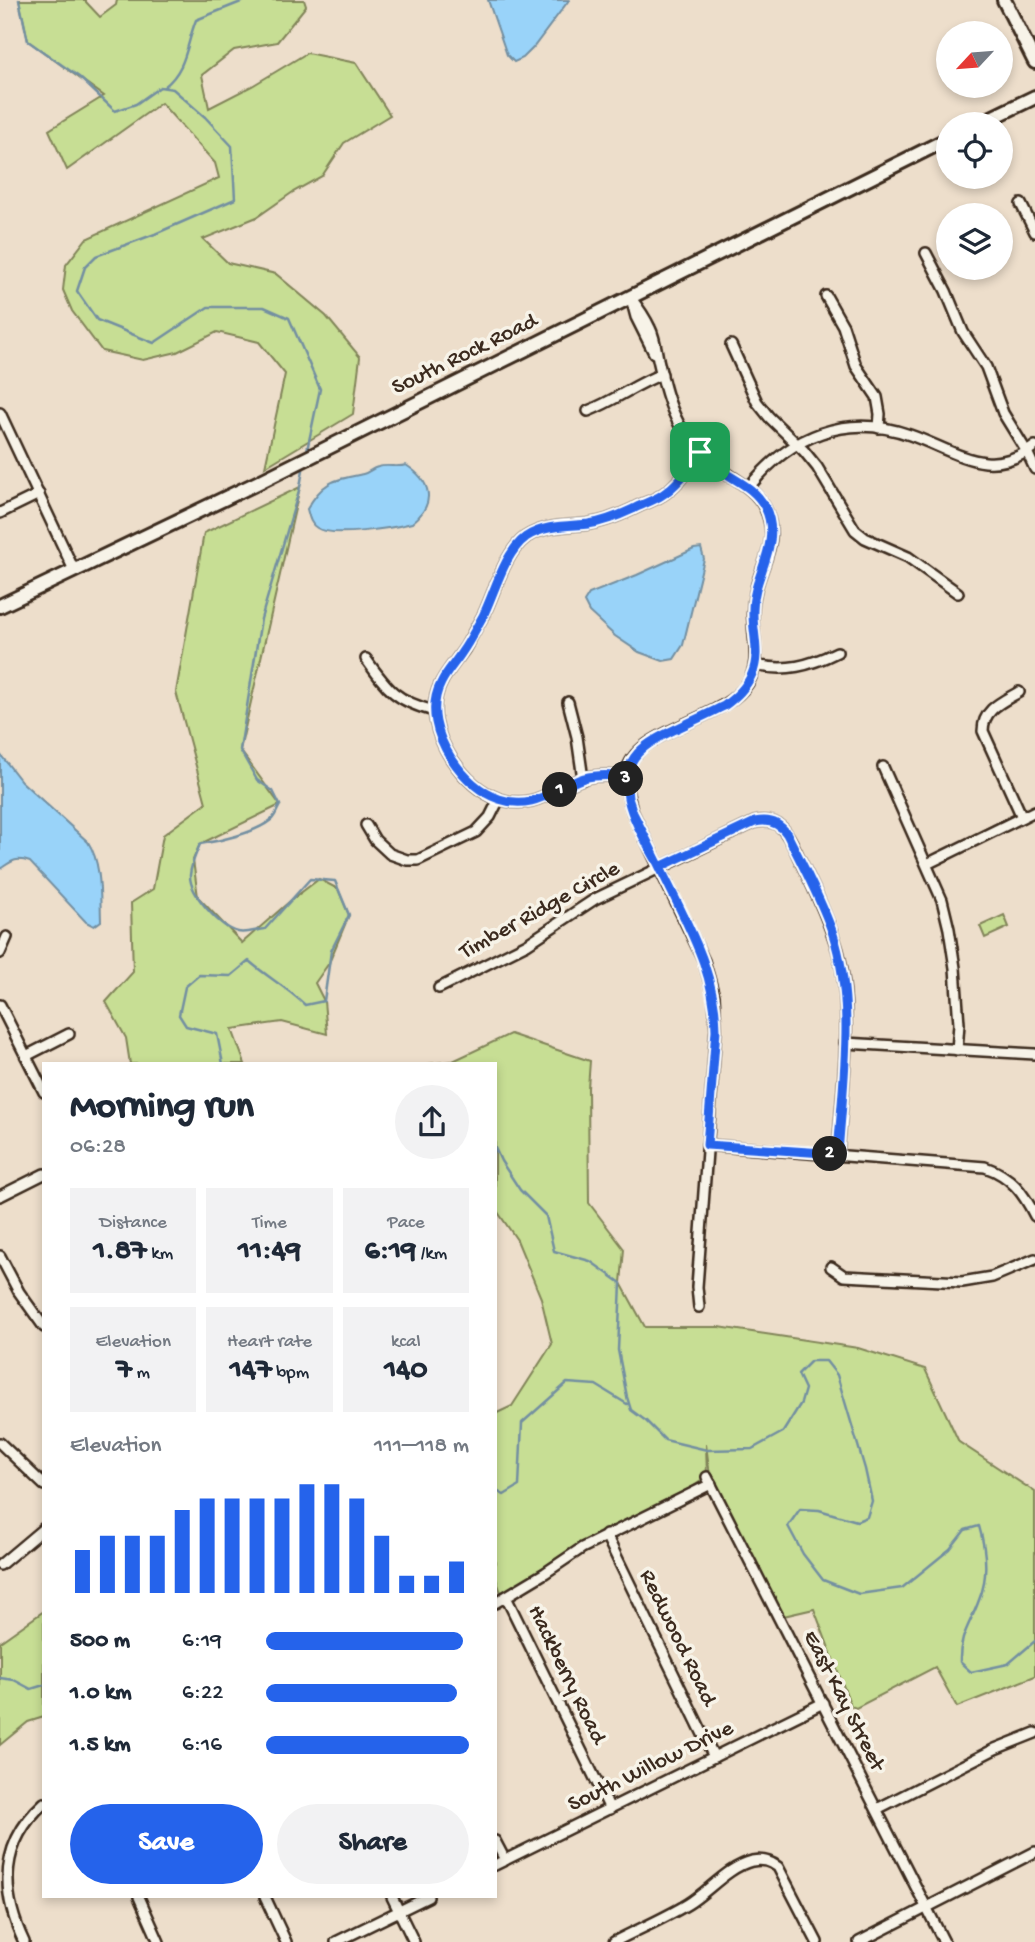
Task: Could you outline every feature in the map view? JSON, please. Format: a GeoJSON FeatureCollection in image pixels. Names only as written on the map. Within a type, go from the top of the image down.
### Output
{"type":"FeatureCollection","features":[{"type":"Feature","properties":{"kind":"main road"},"geometry":{"type":"LineString","coordinates":[[1004,0],[1035,62]]}},
{"type":"Feature","properties":{"kind":"main road"},"geometry":{"type":"LineString","coordinates":[[1004,112],[1035,97]]}},
{"type":"Feature","properties":{"kind":"main road","name":"South Rock Road"},"geometry":{"type":"LineString","coordinates":[[0,607],[936,145]]}},
{"type":"Feature","properties":{"kind":"street"},"geometry":{"type":"LineString","coordinates":[[1021,204],[1035,232]]}},
{"type":"Feature","properties":{"kind":"street"},"geometry":{"type":"LineString","coordinates":[[926,253],[963,332],[986,367],[1003,413],[1031,449],[1035,469]]}},
{"type":"Feature","properties":{"kind":"street"},"geometry":{"type":"LineString","coordinates":[[826,296],[843,326],[856,366],[877,397],[879,428]]}},
{"type":"Feature","properties":{"kind":"street"},"geometry":{"type":"LineString","coordinates":[[630,298],[636,317],[659,361],[673,413],[700,452],[713,464],[749,487],[759,498],[766,509],[771,529],[769,552],[759,577],[752,607],[757,654],[747,684],[733,700],[646,744],[634,758],[626,777],[633,813],[699,948],[714,996],[716,1030],[697,1287],[699,1307]]}},
{"type":"Feature","properties":{"kind":"street"},"geometry":{"type":"LineString","coordinates":[[731,345],[757,402],[817,467],[855,530],[865,538],[908,557],[958,593]]}},
{"type":"Feature","properties":{"kind":"street"},"geometry":{"type":"LineString","coordinates":[[587,411],[605,405],[637,385],[662,374]]}},
{"type":"Feature","properties":{"kind":"street"},"geometry":{"type":"LineString","coordinates":[[0,413],[74,570]]}},
{"type":"Feature","properties":{"kind":"street"},"geometry":{"type":"LineString","coordinates":[[749,487],[772,462],[796,444],[811,436],[843,428],[879,428],[911,435],[982,463],[1006,461],[1031,449]]}},
{"type":"Feature","properties":{"kind":"street"},"geometry":{"type":"LineString","coordinates":[[626,777],[601,775],[583,779],[537,800],[514,802],[499,799],[479,788],[459,769],[438,733],[435,700],[441,682],[484,614],[510,555],[520,543],[527,537],[551,528],[589,524],[617,516],[662,495],[683,476],[700,452]]}},
{"type":"Feature","properties":{"kind":"street"},"geometry":{"type":"LineString","coordinates":[[0,513],[39,494]]}},
{"type":"Feature","properties":{"kind":"street"},"geometry":{"type":"LineString","coordinates":[[755,665],[791,668],[818,661],[836,652]]}},
{"type":"Feature","properties":{"kind":"street"},"geometry":{"type":"LineString","coordinates":[[366,659],[386,687],[395,694],[434,711]]}},
{"type":"Feature","properties":{"kind":"street"},"geometry":{"type":"LineString","coordinates":[[1019,692],[992,708],[984,720],[983,731],[1022,817]]}},
{"type":"Feature","properties":{"kind":"street"},"geometry":{"type":"LineString","coordinates":[[568,702],[577,737],[583,779]]}},
{"type":"Feature","properties":{"kind":"street"},"geometry":{"type":"LineString","coordinates":[[883,766],[942,900],[953,948],[958,1001],[957,1050]]}},
{"type":"Feature","properties":{"kind":"street"},"geometry":{"type":"LineString","coordinates":[[366,825],[375,840],[390,854],[407,860],[418,860],[475,832],[490,817],[499,799]]}},
{"type":"Feature","properties":{"kind":"street"},"geometry":{"type":"LineString","coordinates":[[927,864],[1035,811]]}},
{"type":"Feature","properties":{"kind":"street","name":"Timber Ridge Circle"},"geometry":{"type":"LineString","coordinates":[[439,988],[527,944],[594,899],[755,822],[770,821],[783,828],[787,834],[822,904],[832,932],[845,993],[845,1043]]}},
{"type":"Feature","properties":{"kind":"street"},"geometry":{"type":"LineString","coordinates":[[0,953],[7,937]]}},
{"type":"Feature","properties":{"kind":"street"},"geometry":{"type":"LineString","coordinates":[[0,1005],[42,1088]]}},
{"type":"Feature","properties":{"kind":"street"},"geometry":{"type":"LineString","coordinates":[[26,1056],[69,1034]]}},
{"type":"Feature","properties":{"kind":"street"},"geometry":{"type":"LineString","coordinates":[[838,1154],[845,1043],[1035,1054]]}},
{"type":"Feature","properties":{"kind":"street"},"geometry":{"type":"LineString","coordinates":[[707,1145],[985,1167],[1003,1174],[1017,1186],[1035,1216]]}},
{"type":"Feature","properties":{"kind":"street"},"geometry":{"type":"LineString","coordinates":[[0,1196],[42,1175]]}},
{"type":"Feature","properties":{"kind":"street"},"geometry":{"type":"LineString","coordinates":[[0,1256],[19,1292],[42,1324]]}},
{"type":"Feature","properties":{"kind":"street"},"geometry":{"type":"LineString","coordinates":[[831,1267],[844,1276],[961,1282],[992,1277],[1035,1259]]}},
{"type":"Feature","properties":{"kind":"street"},"geometry":{"type":"LineString","coordinates":[[0,1443],[42,1483]]}},
{"type":"Feature","properties":{"kind":"street","name":"East Kay Street"},"geometry":{"type":"LineString","coordinates":[[606,1535],[709,1480],[944,1942]]}},
{"type":"Feature","properties":{"kind":"street"},"geometry":{"type":"LineString","coordinates":[[0,1565],[42,1530]]}},
{"type":"Feature","properties":{"kind":"street"},"geometry":{"type":"LineString","coordinates":[[497,1602],[606,1535]]}},
{"type":"Feature","properties":{"kind":"street","name":"Redwood Road"},"geometry":{"type":"LineString","coordinates":[[606,1535],[714,1757]]}},
{"type":"Feature","properties":{"kind":"street","name":"Hackberry Road"},"geometry":{"type":"LineString","coordinates":[[506,1597],[610,1809]]}},
{"type":"Feature","properties":{"kind":"street","name":"South Willow Drive"},"geometry":{"type":"LineString","coordinates":[[497,1864],[823,1703]]}},
{"type":"Feature","properties":{"kind":"street"},"geometry":{"type":"LineString","coordinates":[[877,1810],[995,1749],[1035,1733]]}},
{"type":"Feature","properties":{"kind":"street"},"geometry":{"type":"LineString","coordinates":[[24,1942],[8,1905],[6,1867],[15,1840],[32,1814],[42,1805]]}},
{"type":"Feature","properties":{"kind":"street"},"geometry":{"type":"LineString","coordinates":[[497,1845],[505,1860]]}},
{"type":"Feature","properties":{"kind":"street"},"geometry":{"type":"LineString","coordinates":[[859,1942],[1035,1852]]}},
{"type":"Feature","properties":{"kind":"street"},"geometry":{"type":"LineString","coordinates":[[614,1942],[686,1905],[737,1867],[760,1860],[770,1861],[778,1867],[817,1942]]}},
{"type":"Feature","properties":{"kind":"street"},"geometry":{"type":"LineString","coordinates":[[139,1898],[159,1942]]}},
{"type":"Feature","properties":{"kind":"street"},"geometry":{"type":"LineString","coordinates":[[265,1898],[286,1942]]}},
{"type":"Feature","properties":{"kind":"street"},"geometry":{"type":"LineString","coordinates":[[392,1898],[414,1942]]}},
{"type":"Feature","properties":{"kind":"street"},"geometry":{"type":"LineString","coordinates":[[335,1942],[426,1898]]}},
{"type":"Feature","properties":{"kind":"green space"},"geometry":{"type":"Polygon","coordinates":[[[19,0],[86,0],[100,17],[116,5],[117,0],[304,0],[306,6],[277,42],[234,50],[202,75],[209,108],[307,53],[356,63],[390,115],[344,143],[322,176],[257,217],[203,239],[228,263],[276,274],[326,316],[360,357],[353,414],[265,467],[285,374],[259,342],[217,332],[177,352],[143,360],[102,351],[72,311],[63,290],[66,265],[86,239],[219,178],[215,163],[161,103],[67,170],[49,130],[104,96],[28,41],[19,0]]]}},
{"type":"Feature","properties":{"kind":"green space"},"geometry":{"type":"Polygon","coordinates":[[[300,487],[240,750],[280,805],[200,844],[193,860],[198,897],[242,943],[319,879],[338,889],[349,915],[329,963],[315,983],[324,1001],[327,1034],[282,1022],[232,1029],[244,1062],[130,1062],[126,1038],[106,1002],[133,972],[131,903],[153,889],[163,835],[206,803],[176,692],[204,533],[300,487]]]}},
{"type":"Feature","properties":{"kind":"green space"},"geometry":{"type":"Polygon","coordinates":[[[1004,915],[1009,927],[985,938],[980,926],[1004,915]]]}},
{"type":"Feature","properties":{"kind":"green space"},"geometry":{"type":"Polygon","coordinates":[[[510,1034],[590,1061],[589,1203],[624,1249],[621,1283],[645,1327],[719,1327],[858,1348],[925,1369],[959,1442],[1035,1492],[1035,1676],[957,1707],[935,1667],[856,1708],[851,1706],[814,1609],[779,1617],[711,1484],[706,1444],[707,1477],[657,1511],[565,1559],[503,1598],[497,1582],[497,1413],[512,1406],[552,1344],[541,1298],[517,1240],[497,1211],[497,1062],[445,1062],[453,1061],[510,1034]]]}},
{"type":"Feature","properties":{"kind":"green space"},"geometry":{"type":"Polygon","coordinates":[[[42,1612],[42,1718],[28,1722],[0,1745],[0,1642],[42,1612]]]}},
{"type":"Feature","properties":{"kind":"water"},"geometry":{"type":"Polygon","coordinates":[[[488,0],[569,0],[533,48],[523,58],[514,62],[507,55],[488,0]]]}},
{"type":"Feature","properties":{"kind":"water"},"geometry":{"type":"Polygon","coordinates":[[[406,465],[421,478],[428,492],[425,508],[412,523],[336,532],[317,528],[311,522],[307,509],[318,493],[330,483],[381,466],[406,465]]]}},
{"type":"Feature","properties":{"kind":"water"},"geometry":{"type":"Polygon","coordinates":[[[701,548],[704,559],[683,645],[674,659],[663,661],[639,652],[615,636],[589,612],[584,602],[589,594],[701,548]]]}},
{"type":"Feature","properties":{"kind":"water"},"geometry":{"type":"Polygon","coordinates":[[[0,754],[21,781],[88,842],[93,851],[98,870],[101,921],[94,926],[86,922],[30,862],[14,861],[0,869],[0,754]]]}},
{"type":"Feature","properties":{"kind":"waterway"},"geometry":{"type":"LineString","coordinates":[[19,0],[28,41],[79,77],[115,111],[136,104],[160,87],[173,89],[232,146],[235,199],[96,256],[85,267],[77,291],[97,320],[154,343],[208,307],[264,307],[289,318],[320,389],[306,455]]}},
{"type":"Feature","properties":{"kind":"waterway"},"geometry":{"type":"LineString","coordinates":[[164,87],[182,64],[196,20],[246,0]]}},
{"type":"Feature","properties":{"kind":"waterway"},"geometry":{"type":"LineString","coordinates":[[223,1062],[217,1034],[186,1026],[179,1015],[185,987],[199,975],[231,976],[249,961],[305,1005],[324,1001],[331,951],[349,915],[335,881],[310,879],[265,929],[238,932],[223,924],[207,909],[195,891],[190,875],[200,844],[227,839],[256,829],[272,819],[280,805],[273,791],[257,780],[240,750],[261,619],[300,487],[304,464]]}},
{"type":"Feature","properties":{"kind":"waterway"},"geometry":{"type":"LineString","coordinates":[[497,1152],[520,1190],[546,1216],[554,1251],[590,1261],[621,1283],[618,1350],[631,1410],[665,1440],[707,1450],[752,1449],[783,1432],[801,1403],[805,1389],[798,1374],[811,1361],[826,1361],[837,1375],[872,1501],[867,1517],[857,1521],[819,1510],[800,1509],[788,1526],[803,1554],[823,1580],[859,1594],[902,1588],[950,1549],[965,1530],[979,1526],[985,1554],[984,1582],[963,1637],[960,1662],[971,1672],[1008,1664],[1035,1641]]}},
{"type":"Feature","properties":{"kind":"waterway"},"geometry":{"type":"LineString","coordinates":[[497,1491],[504,1495],[519,1486],[522,1423],[567,1383],[596,1385],[627,1404]]}},
{"type":"Feature","properties":{"kind":"waterway"},"geometry":{"type":"LineString","coordinates":[[0,1678],[14,1680],[31,1689],[42,1686]]}},
{"type":"Feature","properties":{"kind":"route"},"geometry":{"type":"LineString","coordinates":[[700,452],[683,476],[662,495],[603,521],[562,525],[540,531],[527,537],[515,548],[484,614],[441,682],[434,711],[438,733],[448,753],[470,781],[499,799],[514,802],[537,800],[589,777],[626,777],[633,813],[699,948],[714,996],[716,1030],[707,1145],[838,1154],[846,1023],[843,979],[822,904],[787,834],[783,828],[770,821],[755,822],[660,867],[633,813],[628,798],[626,777],[640,750],[655,738],[733,700],[747,684],[755,665],[757,654],[752,607],[759,577],[769,552],[769,519],[766,509],[752,490],[700,452]]}}]}
